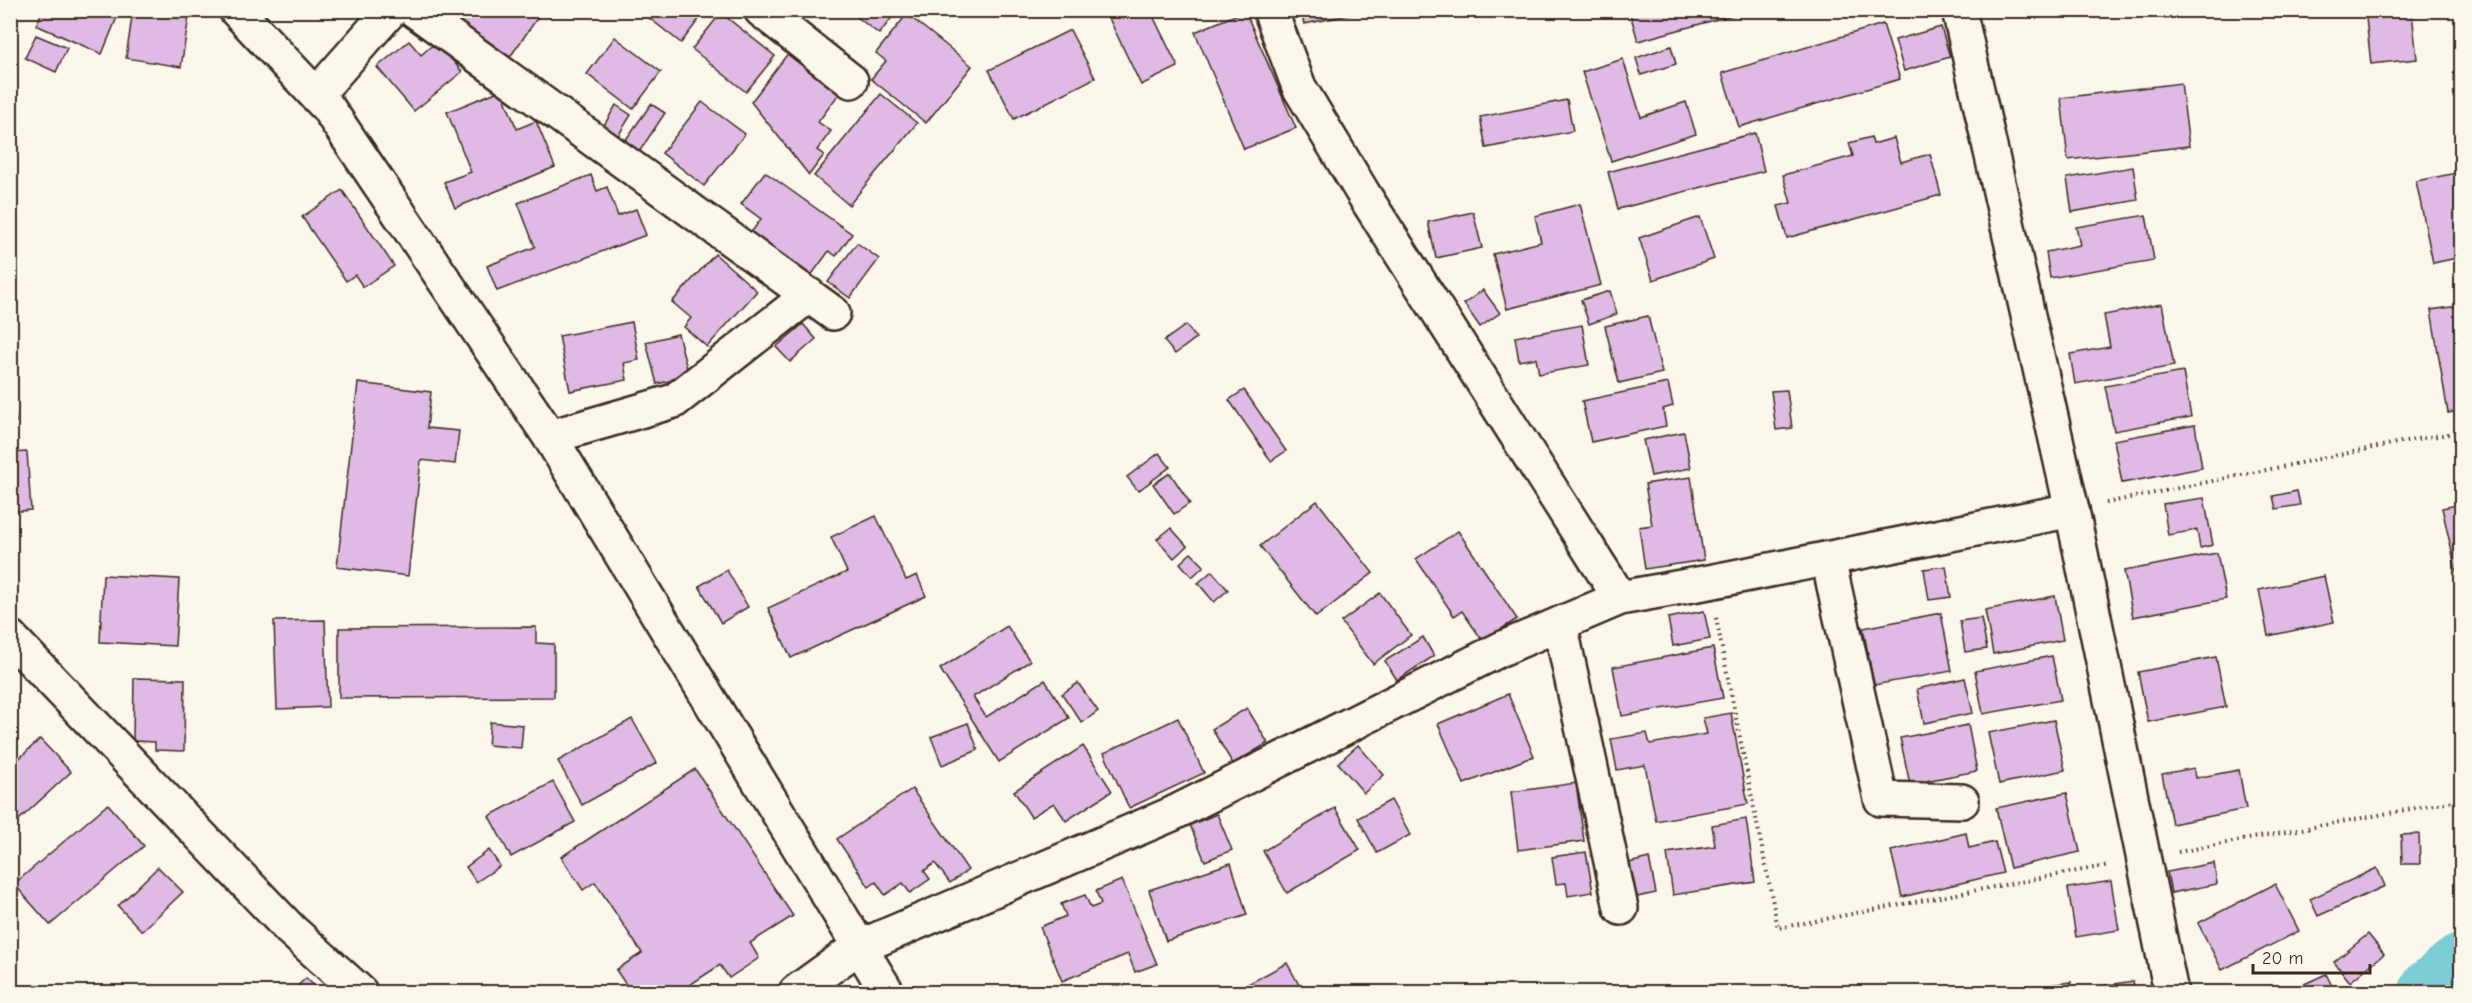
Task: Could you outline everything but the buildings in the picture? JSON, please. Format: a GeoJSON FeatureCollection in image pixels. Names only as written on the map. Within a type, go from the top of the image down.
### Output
{"type":"FeatureCollection","features":[{"type":"Feature","properties":{"kind":"street"},"geometry":{"type":"LineString","coordinates":[[236,10],[316,95],[334,118],[550,437],[857,948],[887,993]]}},
{"type":"Feature","properties":{"kind":"street"},"geometry":{"type":"LineString","coordinates":[[316,95],[391,10]]}},
{"type":"Feature","properties":{"kind":"street"},"geometry":{"type":"LineString","coordinates":[[414,10],[821,304],[674,401],[550,437]]}},
{"type":"Feature","properties":{"kind":"street"},"geometry":{"type":"LineString","coordinates":[[760,10],[851,81]]}},
{"type":"Feature","properties":{"kind":"street"},"geometry":{"type":"LineString","coordinates":[[1270,10],[1299,87],[1364,195],[1620,598]]}},
{"type":"Feature","properties":{"kind":"street"},"geometry":{"type":"LineString","coordinates":[[1959,10],[2072,510],[2171,993]]}},
{"type":"Feature","properties":{"kind":"street"},"geometry":{"type":"LineString","coordinates":[[796,993],[857,948],[1172,814],[1501,649],[1620,598],[2072,510]]}},
{"type":"Feature","properties":{"kind":"street"},"geometry":{"type":"LineString","coordinates":[[1828,559],[1881,799],[1962,801]]}},
{"type":"Feature","properties":{"kind":"street"},"geometry":{"type":"LineString","coordinates":[[1560,624],[1621,908]]}},
{"type":"Feature","properties":{"kind":"street"},"geometry":{"type":"LineString","coordinates":[[10,637],[290,929],[360,993]]}},
{"type":"Feature","properties":{"kind":"path"},"geometry":{"type":"LineString","coordinates":[[2072,510],[2411,440],[2462,432]]}},
{"type":"Feature","properties":{"kind":"path"},"geometry":{"type":"LineString","coordinates":[[2142,859],[2454,801],[2462,797]]}},
{"type":"Feature","properties":{"kind":"waterway"},"geometry":{"type":"LineString","coordinates":[[2434,992],[2462,969]]}}]}
